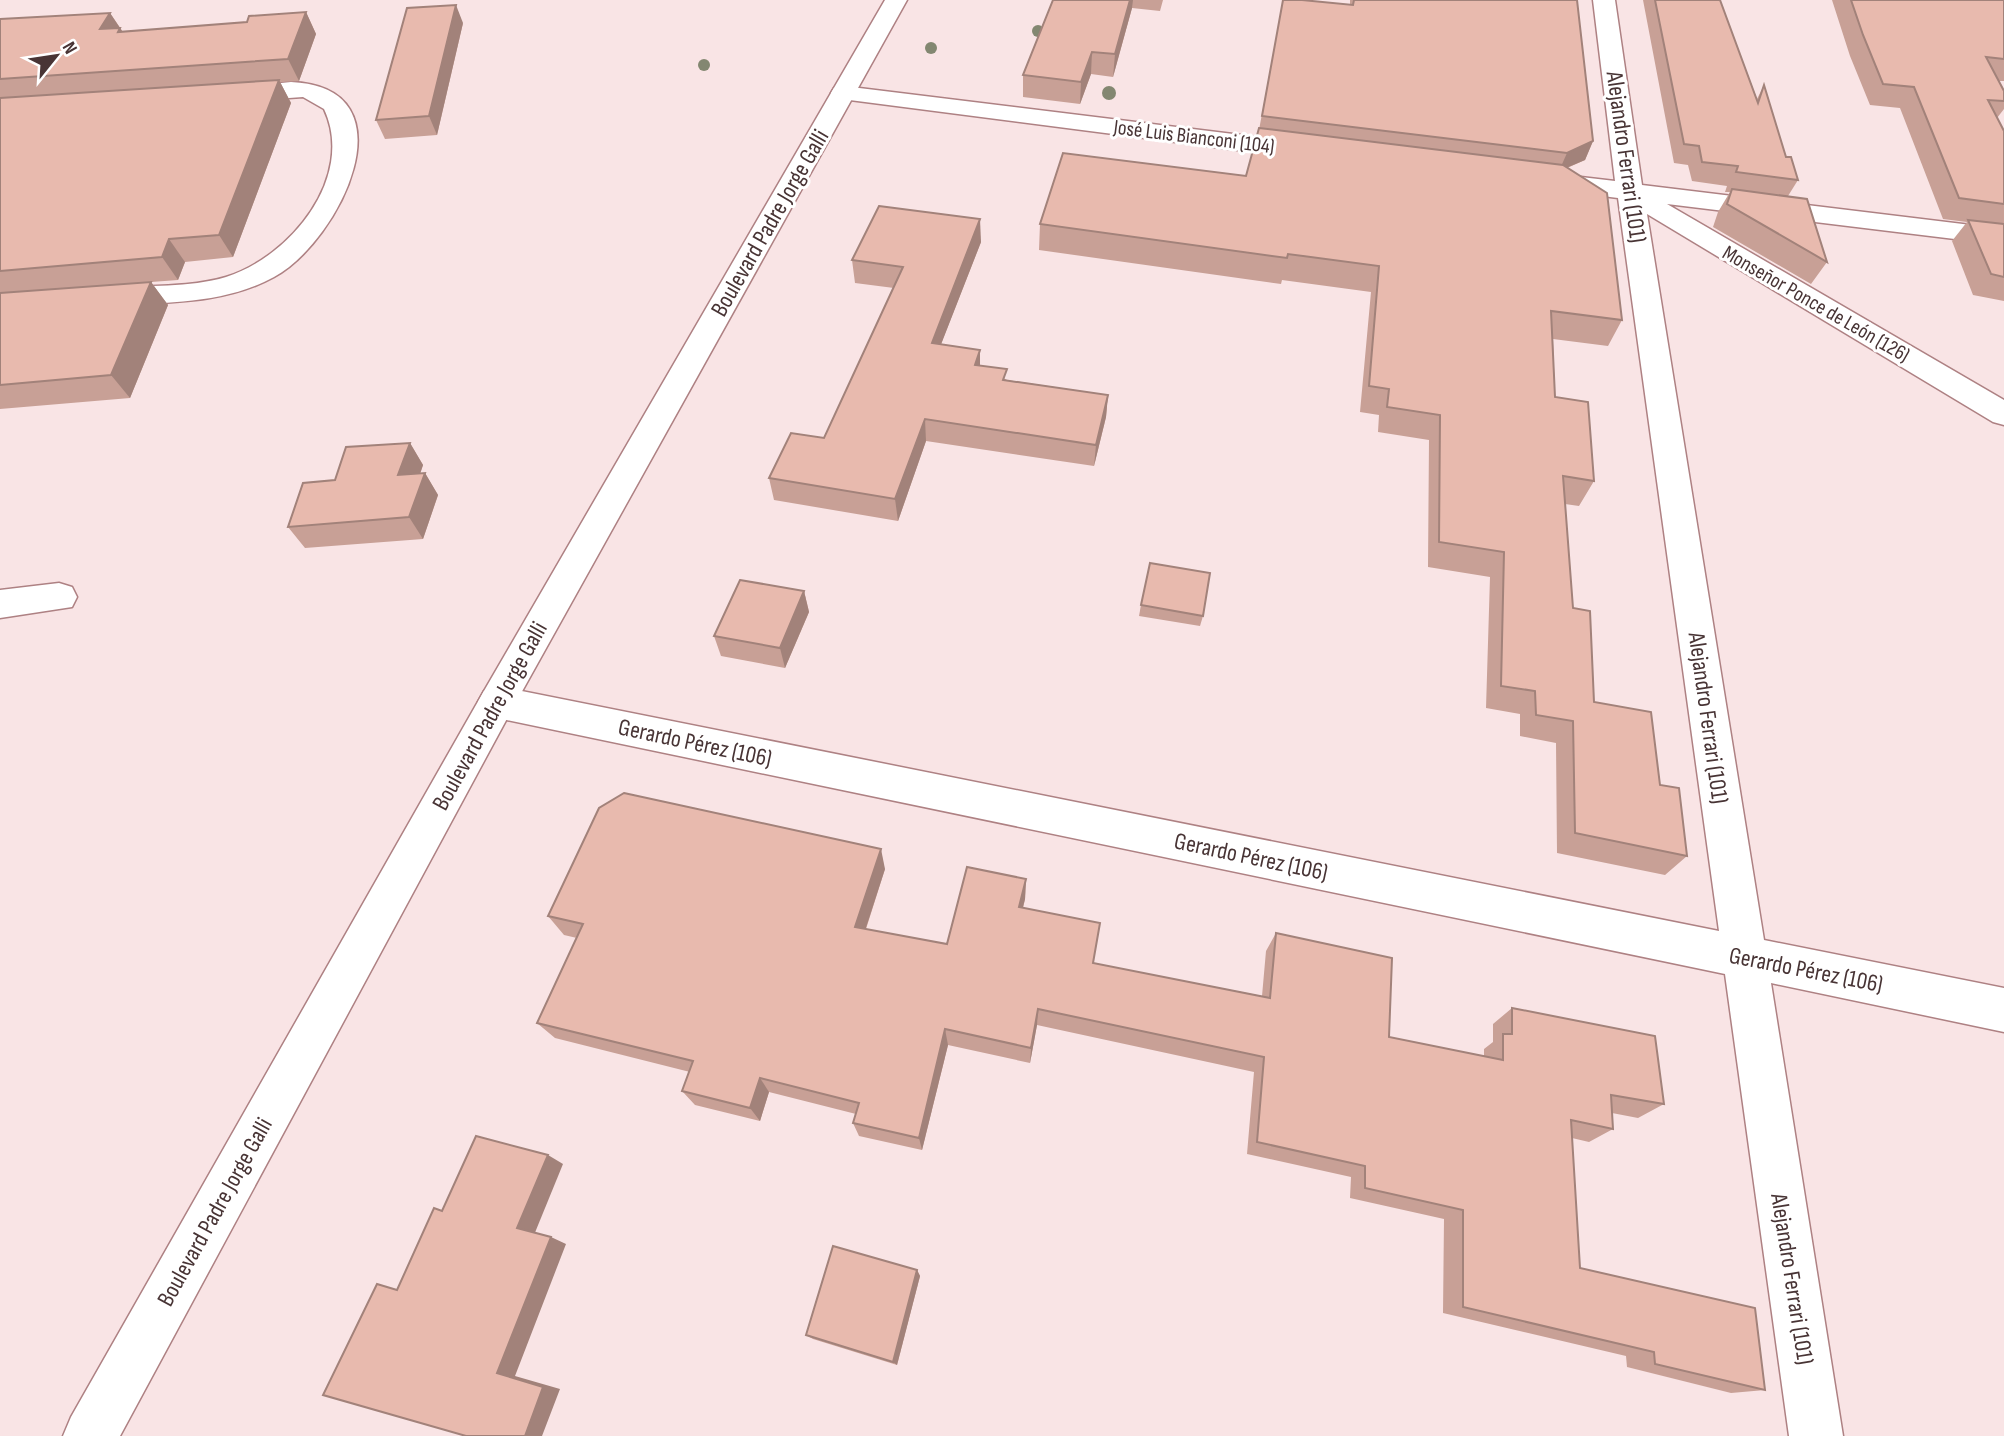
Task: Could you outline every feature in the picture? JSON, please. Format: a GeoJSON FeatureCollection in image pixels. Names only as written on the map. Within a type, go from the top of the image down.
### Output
{"type":"FeatureCollection","features":[{"type":"Feature","properties":{"kind":"street","name":"Boulevard Padre Jorge Galli"},"geometry":{"type":"LineString","coordinates":[[90,1436],[497,702],[896,0]]}},
{"type":"Feature","properties":{"kind":"street","name":"Alejandro Ferrari (101)"},"geometry":{"type":"LineString","coordinates":[[1604,0],[1743,957],[1816,1436]]}},
{"type":"Feature","properties":{"kind":"street"},"geometry":{"type":"LineString","coordinates":[[80,299],[214,289],[245,281],[277,264],[303,240],[327,208],[339,179],[345,139],[338,108],[321,94],[295,90],[214,96]]}},
{"type":"Feature","properties":{"kind":"street","name":"José Luis Bianconi (104)"},"geometry":{"type":"LineString","coordinates":[[843,93],[1326,153]]}},
{"type":"Feature","properties":{"kind":"street"},"geometry":{"type":"LineString","coordinates":[[1519,177],[2004,237]]}},
{"type":"Feature","properties":{"kind":"street","name":"Monseñor Ponce de León (126)"},"geometry":{"type":"LineString","coordinates":[[1630,191],[1691,231],[2004,414]]}},
{"type":"Feature","properties":{"kind":"street"},"geometry":{"type":"LineString","coordinates":[[0,604],[59,597]]}},
{"type":"Feature","properties":{"kind":"street","name":"Gerardo Pérez (106)"},"geometry":{"type":"LineString","coordinates":[[497,702],[2004,1010]]}},
{"type":"Feature","properties":{"kind":"building"},"geometry":{"type":"Polygon","coordinates":[[[1053,0],[1130,0],[1115,54],[1092,52],[1081,82],[1023,75],[1053,0]]]}},
{"type":"Feature","properties":{"kind":"building"},"geometry":{"type":"Polygon","coordinates":[[[1283,0],[1353,5],[1354,0],[1577,0],[1593,141],[1567,153],[1262,116],[1283,0]]]}},
{"type":"Feature","properties":{"kind":"building"},"geometry":{"type":"Polygon","coordinates":[[[1655,0],[1720,0],[1758,103],[1764,85],[1786,157],[1791,157],[1798,180],[1736,172],[1738,166],[1702,162],[1699,146],[1684,144],[1655,0]]]}},
{"type":"Feature","properties":{"kind":"building"},"geometry":{"type":"Polygon","coordinates":[[[1851,0],[2004,0],[2004,59],[1986,57],[2004,91],[2004,101],[1988,100],[2004,131],[2004,204],[1959,198],[1914,87],[1883,84],[1851,0]]]}},
{"type":"Feature","properties":{"kind":"building"},"geometry":{"type":"Polygon","coordinates":[[[456,5],[429,116],[376,120],[407,8],[456,5]]]}},
{"type":"Feature","properties":{"kind":"building"},"geometry":{"type":"Polygon","coordinates":[[[306,12],[288,59],[0,79],[0,19],[110,13],[100,29],[120,28],[118,32],[247,22],[249,16],[306,12]]]}},
{"type":"Feature","properties":{"kind":"building"},"geometry":{"type":"Polygon","coordinates":[[[279,80],[219,235],[169,239],[162,257],[0,271],[0,98],[279,80]]]}},
{"type":"Feature","properties":{"kind":"building"},"geometry":{"type":"Polygon","coordinates":[[[1259,128],[1563,165],[1607,193],[1622,320],[1551,311],[1555,397],[1588,402],[1594,481],[1563,476],[1573,608],[1590,611],[1594,702],[1651,712],[1660,785],[1679,788],[1687,856],[1575,833],[1573,721],[1536,715],[1535,691],[1501,686],[1504,552],[1439,542],[1440,415],[1387,407],[1389,389],[1369,386],[1379,266],[1288,254],[1287,258],[1040,224],[1063,153],[1246,176],[1259,128]]]}},
{"type":"Feature","properties":{"kind":"building"},"geometry":{"type":"Polygon","coordinates":[[[1732,189],[1807,199],[1827,262],[1727,204],[1732,189]]]}},
{"type":"Feature","properties":{"kind":"building"},"geometry":{"type":"Polygon","coordinates":[[[879,206],[980,219],[932,343],[980,350],[975,365],[1007,369],[1003,380],[1108,395],[1096,445],[925,419],[895,499],[769,478],[791,433],[824,438],[903,267],[852,260],[879,206]]]}},
{"type":"Feature","properties":{"kind":"building"},"geometry":{"type":"Polygon","coordinates":[[[1968,220],[2004,224],[2004,277],[1991,274],[1968,220]]]}},
{"type":"Feature","properties":{"kind":"building"},"geometry":{"type":"Polygon","coordinates":[[[151,282],[111,375],[0,385],[0,293],[151,282]]]}},
{"type":"Feature","properties":{"kind":"building"},"geometry":{"type":"Polygon","coordinates":[[[410,443],[398,475],[425,473],[409,517],[288,527],[303,483],[335,480],[346,447],[410,443]]]}},
{"type":"Feature","properties":{"kind":"building"},"geometry":{"type":"Polygon","coordinates":[[[1150,563],[1210,573],[1203,616],[1141,605],[1150,563]]]}},
{"type":"Feature","properties":{"kind":"building"},"geometry":{"type":"Polygon","coordinates":[[[740,580],[804,591],[780,648],[714,636],[740,580]]]}},
{"type":"Feature","properties":{"kind":"building"},"geometry":{"type":"Polygon","coordinates":[[[624,793],[881,849],[855,927],[947,944],[967,867],[1026,879],[1019,907],[1100,923],[1093,963],[1270,998],[1276,933],[1392,958],[1389,1037],[1503,1060],[1503,1034],[1512,1034],[1512,1008],[1655,1036],[1664,1104],[1611,1095],[1613,1129],[1571,1120],[1580,1268],[1755,1308],[1765,1390],[1655,1364],[1654,1352],[1463,1307],[1463,1210],[1365,1188],[1365,1166],[1257,1142],[1264,1057],[1038,1009],[1031,1048],[945,1029],[919,1138],[853,1123],[859,1103],[760,1078],[750,1108],[682,1091],[693,1061],[537,1023],[583,924],[548,916],[599,808],[624,793]]]}},
{"type":"Feature","properties":{"kind":"building"},"geometry":{"type":"Polygon","coordinates":[[[476,1136],[548,1155],[517,1228],[551,1237],[497,1373],[543,1387],[525,1436],[466,1436],[323,1395],[377,1284],[397,1290],[434,1208],[442,1211],[476,1136]]]}},
{"type":"Feature","properties":{"kind":"building"},"geometry":{"type":"Polygon","coordinates":[[[833,1246],[917,1270],[893,1362],[806,1335],[833,1246]]]}}]}
